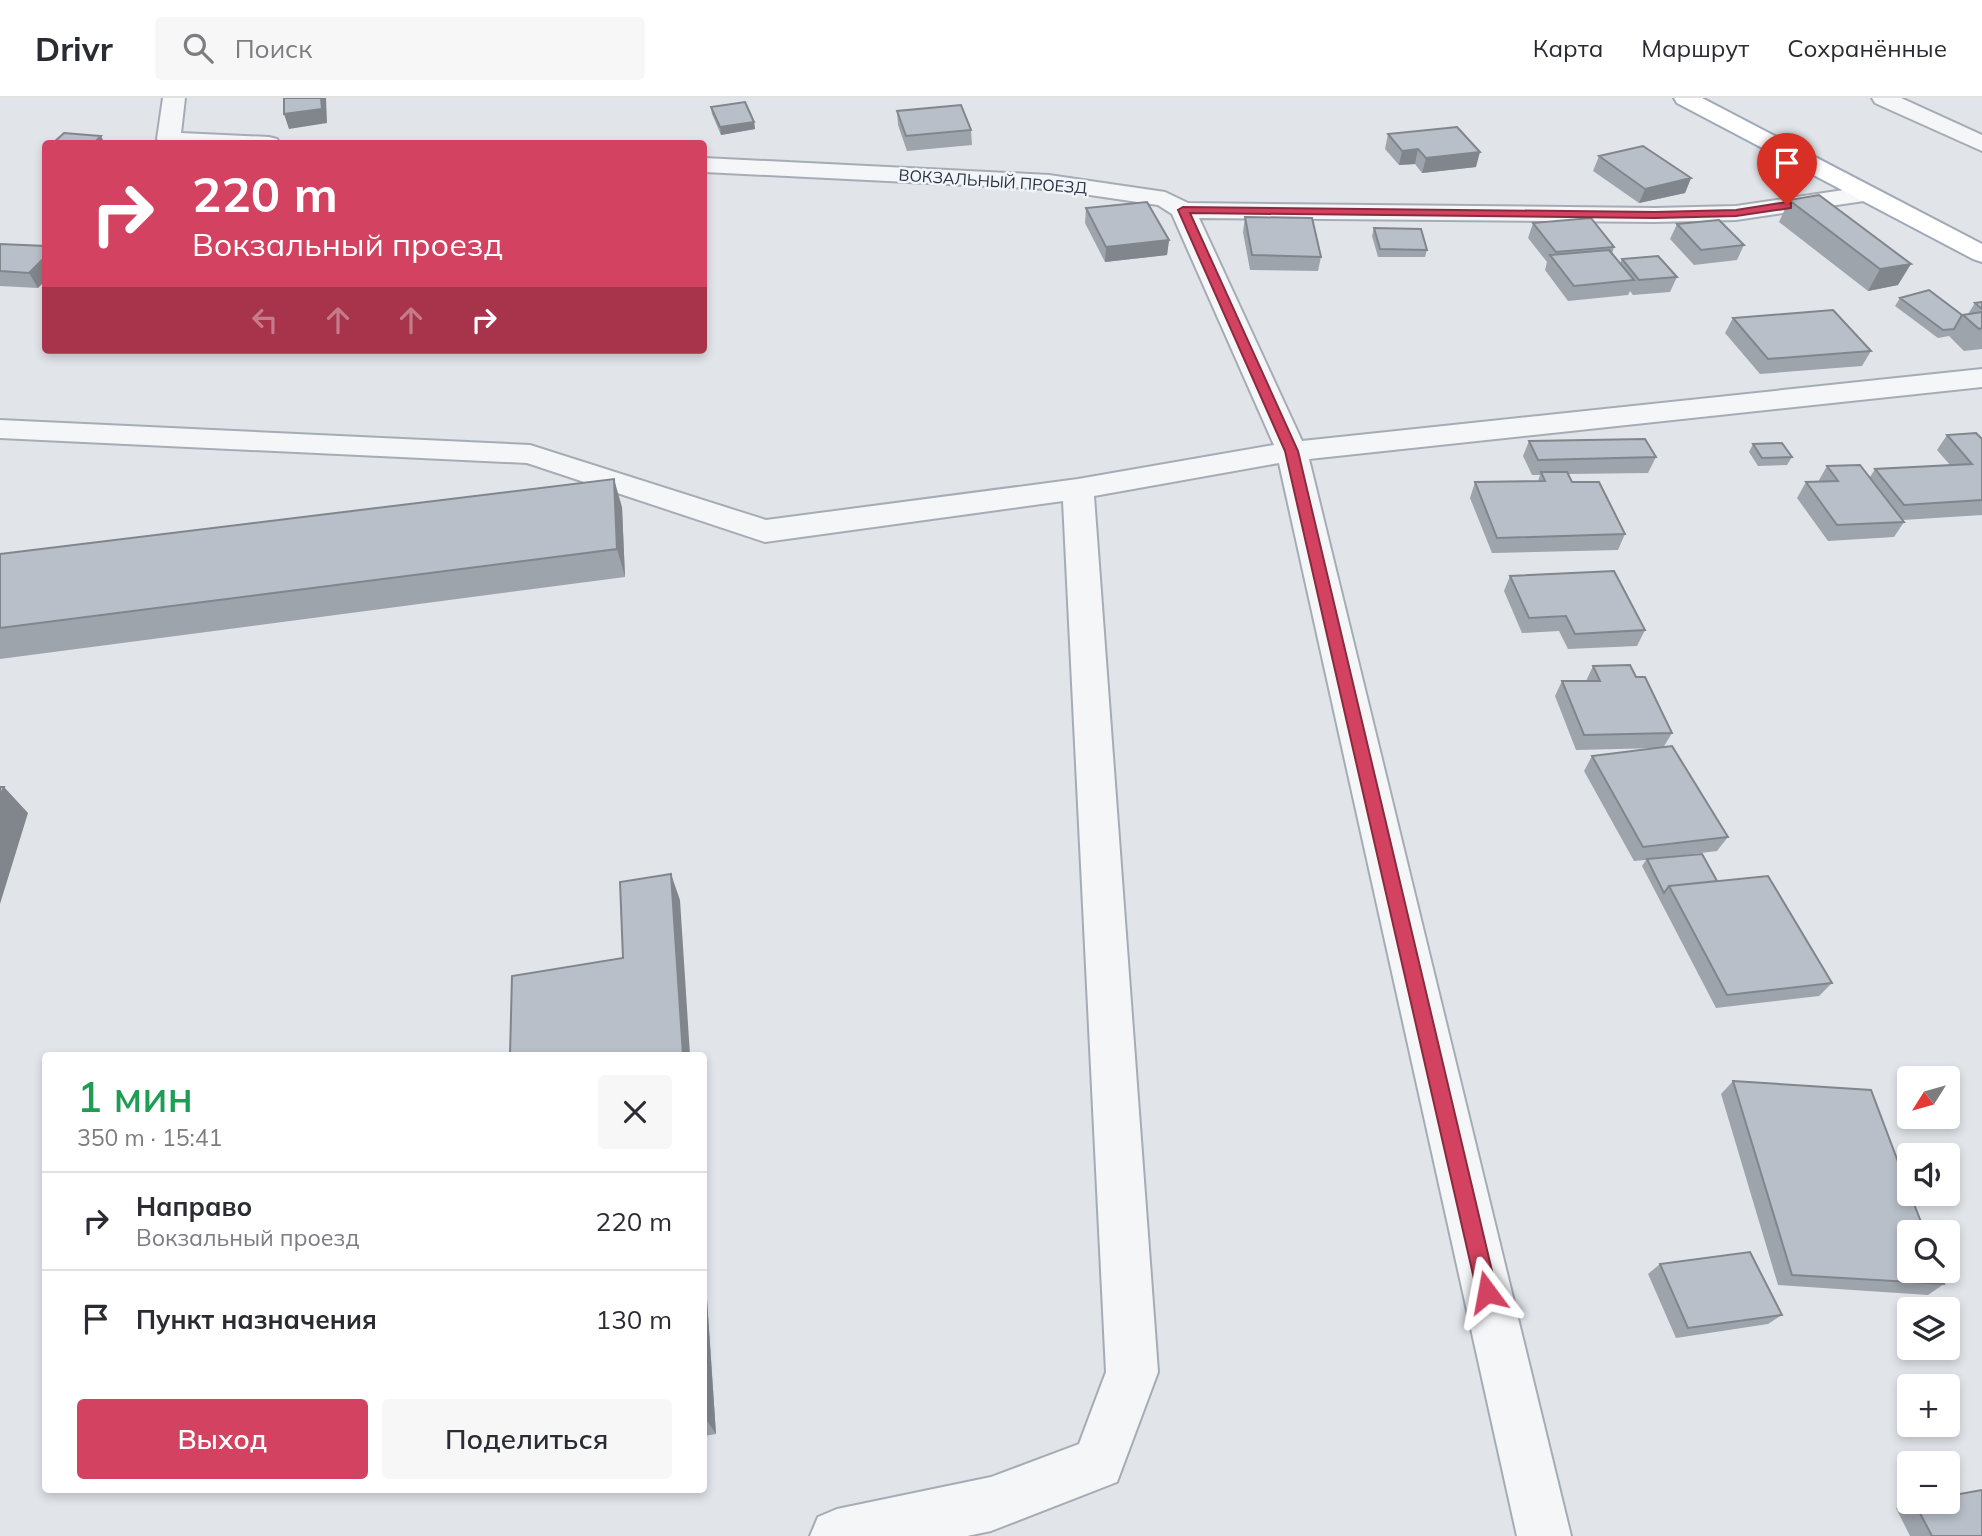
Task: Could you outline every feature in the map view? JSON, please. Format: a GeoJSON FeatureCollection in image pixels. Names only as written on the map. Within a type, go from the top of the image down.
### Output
{"type":"FeatureCollection","features":[{"type":"Feature","properties":{"kind":"main road"},"geometry":{"type":"LineString","coordinates":[[1685,98],[1982,254]]}},
{"type":"Feature","properties":{"kind":"street"},"geometry":{"type":"LineString","coordinates":[[168,140],[174,98]]}},
{"type":"Feature","properties":{"kind":"street"},"geometry":{"type":"LineString","coordinates":[[1888,100],[1982,144]]}},
{"type":"Feature","properties":{"kind":"street","name":"ВОКЗАЛЬНЫЙ ПРОЕЗД"},"geometry":{"type":"LineString","coordinates":[[707,165],[1049,182],[1165,199],[1183,210],[1655,215],[1736,213],[1864,194]]}},
{"type":"Feature","properties":{"kind":"street"},"geometry":{"type":"LineString","coordinates":[[1183,210],[1292,451],[1544,1536]]}},
{"type":"Feature","properties":{"kind":"street"},"geometry":{"type":"LineString","coordinates":[[0,429],[530,454],[765,531],[1078,489],[1292,451],[1982,378]]}},
{"type":"Feature","properties":{"kind":"street"},"geometry":{"type":"LineString","coordinates":[[837,1536],[991,1504],[1098,1463],[1132,1372],[1078,489]]}},
{"type":"Feature","properties":{"kind":"building"},"geometry":{"type":"Polygon","coordinates":[[[284,98],[321,98],[322,109],[284,114],[284,98]]]}},
{"type":"Feature","properties":{"kind":"building"},"geometry":{"type":"Polygon","coordinates":[[[745,102],[754,122],[720,127],[711,107],[745,102]]]}},
{"type":"Feature","properties":{"kind":"building"},"geometry":{"type":"Polygon","coordinates":[[[961,105],[971,130],[906,136],[897,111],[961,105]]]}},
{"type":"Feature","properties":{"kind":"building"},"geometry":{"type":"Polygon","coordinates":[[[1457,127],[1480,152],[1426,158],[1418,149],[1402,151],[1388,134],[1457,127]]]}},
{"type":"Feature","properties":{"kind":"building"},"geometry":{"type":"Polygon","coordinates":[[[64,133],[101,136],[97,140],[56,140],[64,133]]]}},
{"type":"Feature","properties":{"kind":"building"},"geometry":{"type":"Polygon","coordinates":[[[1643,146],[1691,178],[1645,189],[1599,156],[1643,146]]]}},
{"type":"Feature","properties":{"kind":"building"},"geometry":{"type":"Polygon","coordinates":[[[1819,195],[1911,264],[1880,269],[1789,200],[1819,195]]]}},
{"type":"Feature","properties":{"kind":"building"},"geometry":{"type":"Polygon","coordinates":[[[1147,202],[1169,240],[1106,247],[1086,208],[1147,202]]]}},
{"type":"Feature","properties":{"kind":"building"},"geometry":{"type":"Polygon","coordinates":[[[1245,217],[1312,218],[1321,257],[1252,255],[1245,217]]]}},
{"type":"Feature","properties":{"kind":"building"},"geometry":{"type":"Polygon","coordinates":[[[1591,218],[1614,247],[1556,252],[1533,223],[1591,218]]]}},
{"type":"Feature","properties":{"kind":"building"},"geometry":{"type":"Polygon","coordinates":[[[1719,220],[1744,245],[1701,250],[1677,224],[1719,220]]]}},
{"type":"Feature","properties":{"kind":"building"},"geometry":{"type":"Polygon","coordinates":[[[1374,228],[1421,229],[1427,250],[1380,249],[1374,228]]]}},
{"type":"Feature","properties":{"kind":"building"},"geometry":{"type":"Polygon","coordinates":[[[0,244],[42,246],[42,260],[29,273],[0,271],[0,244]]]}},
{"type":"Feature","properties":{"kind":"building"},"geometry":{"type":"Polygon","coordinates":[[[1609,250],[1634,280],[1574,286],[1550,255],[1609,250]]]}},
{"type":"Feature","properties":{"kind":"building"},"geometry":{"type":"Polygon","coordinates":[[[1658,256],[1677,277],[1639,280],[1622,259],[1658,256]]]}},
{"type":"Feature","properties":{"kind":"building"},"geometry":{"type":"Polygon","coordinates":[[[1929,290],[1962,315],[1954,329],[1943,330],[1900,298],[1929,290]]]}},
{"type":"Feature","properties":{"kind":"building"},"geometry":{"type":"Polygon","coordinates":[[[1833,310],[1871,351],[1768,359],[1733,318],[1833,310]]]}},
{"type":"Feature","properties":{"kind":"building"},"geometry":{"type":"Polygon","coordinates":[[[1982,312],[1982,328],[1979,329],[1963,315],[1982,312]]]}},
{"type":"Feature","properties":{"kind":"building"},"geometry":{"type":"Polygon","coordinates":[[[1976,433],[1982,439],[1982,500],[1904,505],[1875,469],[1972,464],[1947,435],[1976,433]]]}},
{"type":"Feature","properties":{"kind":"building"},"geometry":{"type":"Polygon","coordinates":[[[1645,439],[1656,457],[1538,460],[1529,441],[1645,439]]]}},
{"type":"Feature","properties":{"kind":"building"},"geometry":{"type":"Polygon","coordinates":[[[1782,443],[1792,457],[1762,458],[1753,444],[1782,443]]]}},
{"type":"Feature","properties":{"kind":"building"},"geometry":{"type":"Polygon","coordinates":[[[1860,465],[1904,522],[1837,525],[1806,482],[1838,481],[1827,466],[1860,465]]]}},
{"type":"Feature","properties":{"kind":"building"},"geometry":{"type":"Polygon","coordinates":[[[1541,472],[1567,472],[1572,482],[1599,482],[1625,534],[1497,538],[1475,482],[1545,481],[1541,472]]]}},
{"type":"Feature","properties":{"kind":"building"},"geometry":{"type":"Polygon","coordinates":[[[614,479],[617,549],[0,628],[0,554],[614,479]]]}},
{"type":"Feature","properties":{"kind":"building"},"geometry":{"type":"Polygon","coordinates":[[[1614,571],[1645,630],[1575,634],[1566,616],[1529,618],[1510,576],[1614,571]]]}},
{"type":"Feature","properties":{"kind":"building"},"geometry":{"type":"Polygon","coordinates":[[[1630,665],[1636,677],[1645,677],[1672,733],[1584,735],[1562,681],[1600,681],[1593,666],[1630,665]]]}},
{"type":"Feature","properties":{"kind":"building"},"geometry":{"type":"Polygon","coordinates":[[[1672,746],[1728,837],[1643,847],[1592,756],[1672,746]]]}},
{"type":"Feature","properties":{"kind":"building"},"geometry":{"type":"Polygon","coordinates":[[[1702,854],[1717,881],[1669,886],[1664,893],[1647,859],[1702,854]]]}},
{"type":"Feature","properties":{"kind":"building"},"geometry":{"type":"Polygon","coordinates":[[[671,874],[683,1052],[510,1052],[512,976],[623,958],[620,882],[671,874]]]}},
{"type":"Feature","properties":{"kind":"building"},"geometry":{"type":"Polygon","coordinates":[[[1768,876],[1832,983],[1727,995],[1669,886],[1768,876]]]}},
{"type":"Feature","properties":{"kind":"building"},"geometry":{"type":"Polygon","coordinates":[[[1733,1081],[1871,1090],[1897,1159],[1897,1206],[1915,1206],[1920,1220],[1897,1220],[1897,1281],[1792,1275],[1733,1081]]]}},
{"type":"Feature","properties":{"kind":"building"},"geometry":{"type":"Polygon","coordinates":[[[1750,1252],[1782,1315],[1688,1328],[1660,1264],[1750,1252]]]}},
{"type":"Feature","properties":{"kind":"building"},"geometry":{"type":"Polygon","coordinates":[[[1982,1490],[1982,1536],[1932,1536],[1920,1514],[1960,1514],[1960,1494],[1982,1490]]]}},
{"type":"Feature","properties":{"kind":"route"},"geometry":{"type":"LineString","coordinates":[[1487,1292],[1292,451],[1183,210],[1655,215],[1736,213],[1787,205]]}}]}
